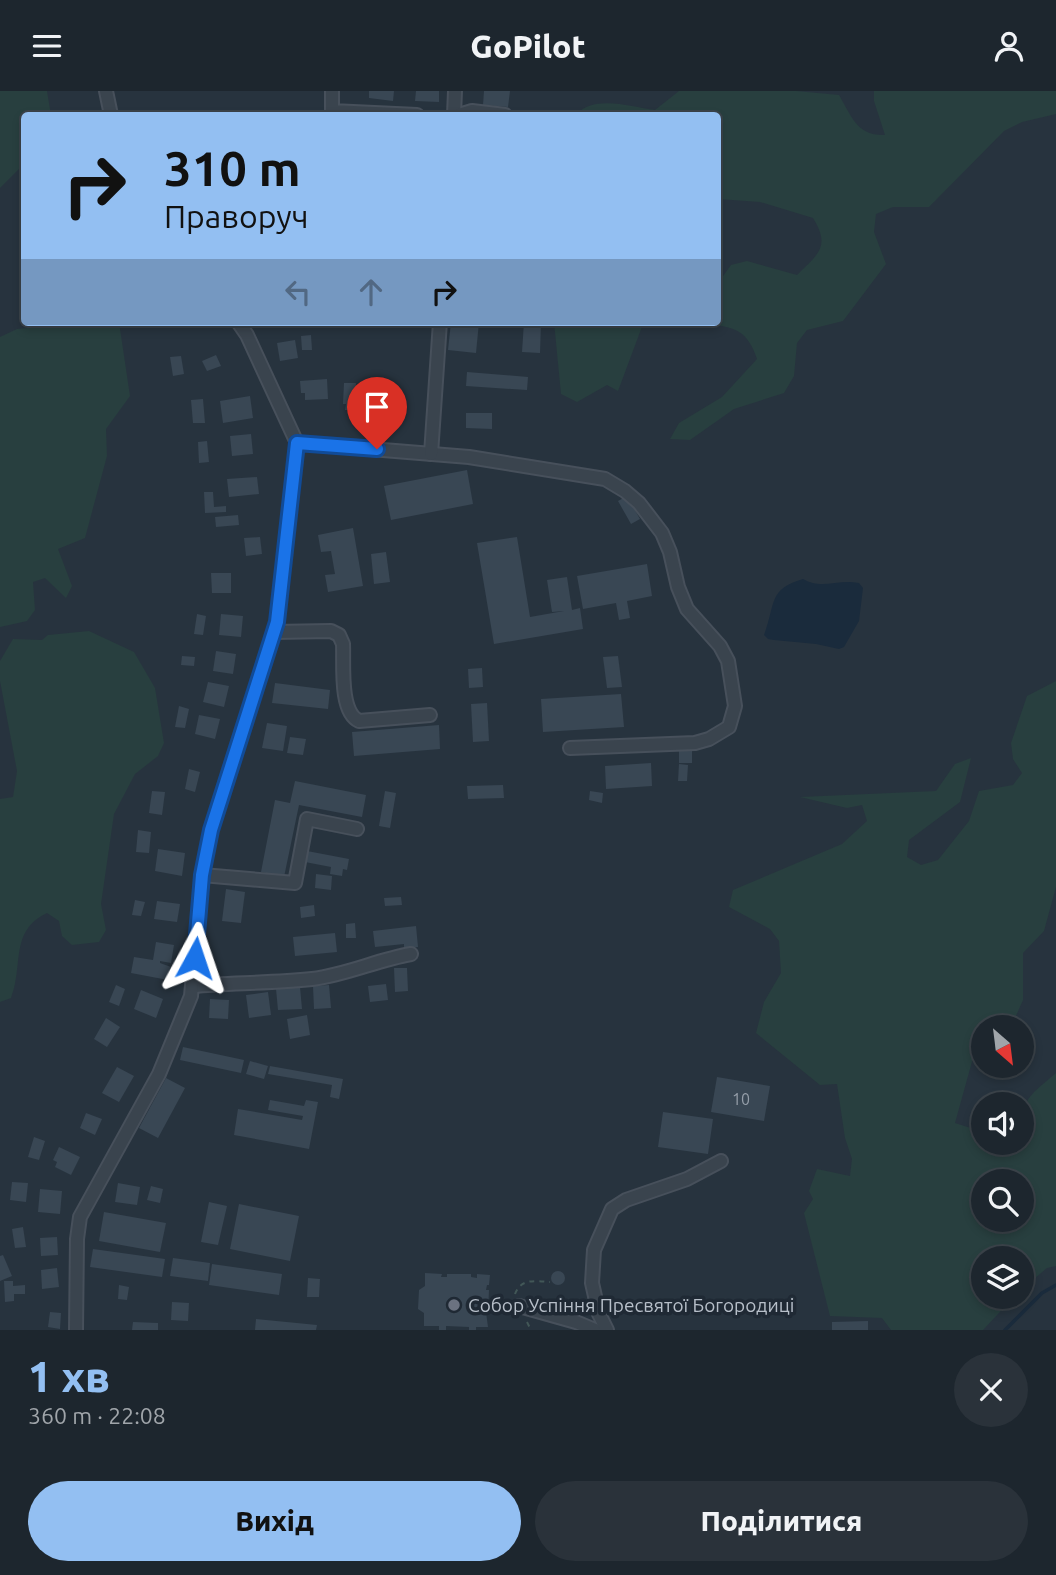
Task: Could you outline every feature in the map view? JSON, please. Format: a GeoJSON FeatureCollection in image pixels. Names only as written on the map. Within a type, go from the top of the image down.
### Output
{"type":"FeatureCollection","features":[{"type":"Feature","properties":{"kind":"street"},"geometry":{"type":"LineString","coordinates":[[106,91],[110,112]]}},
{"type":"Feature","properties":{"kind":"street"},"geometry":{"type":"LineString","coordinates":[[332,91],[331,111],[353,112]]}},
{"type":"Feature","properties":{"kind":"street"},"geometry":{"type":"LineString","coordinates":[[454,112],[455,91]]}},
{"type":"Feature","properties":{"kind":"street"},"geometry":{"type":"LineString","coordinates":[[76,1330],[76,1239],[80,1217],[159,1074],[192,986],[202,875],[211,830],[277,622],[297,443],[241,326]]}},
{"type":"Feature","properties":{"kind":"street"},"geometry":{"type":"LineString","coordinates":[[430,454],[440,326]]}},
{"type":"Feature","properties":{"kind":"street"},"geometry":{"type":"LineString","coordinates":[[297,443],[469,457],[605,479],[639,503],[662,533],[687,609],[720,646],[728,661],[735,706],[729,727],[722,733],[695,743],[570,748]]}},
{"type":"Feature","properties":{"kind":"street"},"geometry":{"type":"LineString","coordinates":[[274,632],[331,631],[339,635],[343,644],[346,704],[354,718],[359,721],[429,715]]}},
{"type":"Feature","properties":{"kind":"street"},"geometry":{"type":"LineString","coordinates":[[202,875],[295,883],[307,819],[357,828]]}},
{"type":"Feature","properties":{"kind":"street"},"geometry":{"type":"LineString","coordinates":[[192,986],[311,979],[340,974],[383,959],[411,954]]}},
{"type":"Feature","properties":{"kind":"street"},"geometry":{"type":"LineString","coordinates":[[607,1330],[599,1314],[592,1283],[594,1250],[612,1209],[626,1200],[687,1179],[721,1161]]}},
{"type":"Feature","properties":{"kind":"street"},"geometry":{"type":"LineString","coordinates":[[517,1301],[595,1330]]}},
{"type":"Feature","properties":{"kind":"path"},"geometry":{"type":"LineString","coordinates":[[517,1301],[517,1288],[524,1282],[550,1282]]}},
{"type":"Feature","properties":{"kind":"green space"},"geometry":{"type":"Polygon","coordinates":[[[0,91],[47,91],[50,112],[21,112],[21,167],[0,188],[0,91]]]}},
{"type":"Feature","properties":{"kind":"green space"},"geometry":{"type":"Polygon","coordinates":[[[679,91],[796,91],[839,95],[856,124],[868,132],[885,135],[874,101],[874,91],[1056,91],[1056,114],[1022,122],[1004,131],[929,207],[893,207],[876,214],[874,232],[886,264],[843,321],[807,330],[797,343],[794,376],[784,393],[734,409],[690,440],[670,439],[679,423],[722,397],[757,359],[746,338],[738,331],[718,326],[721,326],[721,279],[731,265],[747,261],[797,275],[820,249],[821,236],[813,218],[760,202],[721,199],[721,112],[580,112],[603,103],[655,110],[679,91]]]}},
{"type":"Feature","properties":{"kind":"green space"},"geometry":{"type":"Polygon","coordinates":[[[46,326],[120,326],[130,396],[106,429],[107,456],[85,538],[58,549],[72,586],[66,598],[45,578],[33,582],[35,610],[27,621],[0,627],[0,337],[17,329],[46,326]]]}},
{"type":"Feature","properties":{"kind":"green space"},"geometry":{"type":"Polygon","coordinates":[[[554,326],[642,326],[618,391],[607,385],[577,402],[561,394],[554,326]]]}},
{"type":"Feature","properties":{"kind":"green space"},"geometry":{"type":"Polygon","coordinates":[[[89,631],[134,652],[155,688],[164,743],[158,756],[135,774],[114,814],[101,904],[106,930],[99,942],[72,945],[62,936],[59,921],[47,913],[27,929],[22,939],[11,998],[0,1002],[0,799],[13,797],[17,771],[0,681],[0,661],[13,639],[42,640],[48,635],[89,631]]]}},
{"type":"Feature","properties":{"kind":"green space"},"geometry":{"type":"Polygon","coordinates":[[[1056,681],[1056,887],[1044,931],[1023,953],[1023,1000],[1016,1015],[971,1015],[971,1065],[955,1123],[971,1128],[971,1155],[1034,1155],[1034,1092],[1056,1073],[1056,1266],[1047,1268],[1034,1279],[1034,1246],[971,1246],[971,1309],[1003,1309],[983,1330],[891,1330],[882,1318],[830,1316],[804,1213],[813,1199],[809,1191],[817,1169],[850,1176],[852,1159],[845,1138],[837,1084],[820,1085],[756,1033],[764,1002],[781,973],[779,941],[770,929],[729,907],[733,890],[842,844],[867,821],[862,805],[847,808],[800,797],[936,791],[955,764],[971,758],[960,802],[909,840],[907,857],[921,865],[938,860],[969,821],[979,791],[1013,785],[1022,773],[1013,759],[1011,743],[1027,696],[1056,681]]]}},
{"type":"Feature","properties":{"kind":"water"},"geometry":{"type":"Polygon","coordinates":[[[803,579],[817,584],[859,583],[863,588],[859,621],[844,647],[839,649],[774,640],[764,635],[778,593],[784,587],[803,579]]]}},
{"type":"Feature","properties":{"kind":"building"},"geometry":{"type":"Polygon","coordinates":[[[369,91],[394,91],[393,101],[369,98],[369,91]]]}},
{"type":"Feature","properties":{"kind":"building"},"geometry":{"type":"Polygon","coordinates":[[[416,91],[439,91],[439,102],[415,101],[416,91]]]}},
{"type":"Feature","properties":{"kind":"building"},"geometry":{"type":"Polygon","coordinates":[[[484,91],[510,91],[508,107],[483,105],[484,91]]]}},
{"type":"Feature","properties":{"kind":"building"},"geometry":{"type":"Polygon","coordinates":[[[451,326],[479,326],[476,353],[448,350],[451,326]]]}},
{"type":"Feature","properties":{"kind":"building"},"geometry":{"type":"Polygon","coordinates":[[[524,326],[541,326],[540,353],[522,352],[524,326]]]}},
{"type":"Feature","properties":{"kind":"building"},"geometry":{"type":"Polygon","coordinates":[[[311,335],[312,350],[302,350],[301,336],[311,335]]]}},
{"type":"Feature","properties":{"kind":"building"},"geometry":{"type":"Polygon","coordinates":[[[295,340],[298,358],[280,361],[277,343],[295,340]]]}},
{"type":"Feature","properties":{"kind":"building"},"geometry":{"type":"Polygon","coordinates":[[[216,355],[221,366],[207,371],[202,361],[216,355]]]}},
{"type":"Feature","properties":{"kind":"building"},"geometry":{"type":"Polygon","coordinates":[[[181,356],[184,374],[173,376],[170,357],[181,356]]]}},
{"type":"Feature","properties":{"kind":"building"},"geometry":{"type":"Polygon","coordinates":[[[467,372],[528,377],[527,390],[466,386],[467,372]]]}},
{"type":"Feature","properties":{"kind":"building"},"geometry":{"type":"Polygon","coordinates":[[[327,379],[328,399],[305,400],[300,381],[327,379]]]}},
{"type":"Feature","properties":{"kind":"building"},"geometry":{"type":"Polygon","coordinates":[[[344,383],[356,383],[355,399],[363,399],[362,410],[359,410],[358,414],[349,414],[349,410],[345,410],[344,383]]]}},
{"type":"Feature","properties":{"kind":"building"},"geometry":{"type":"Polygon","coordinates":[[[250,396],[253,418],[223,423],[220,401],[250,396]]]}},
{"type":"Feature","properties":{"kind":"building"},"geometry":{"type":"Polygon","coordinates":[[[203,399],[205,423],[193,423],[191,400],[203,399]]]}},
{"type":"Feature","properties":{"kind":"building"},"geometry":{"type":"Polygon","coordinates":[[[466,413],[492,413],[492,429],[466,428],[466,413]]]}},
{"type":"Feature","properties":{"kind":"building"},"geometry":{"type":"Polygon","coordinates":[[[251,434],[253,454],[232,456],[230,436],[251,434]]]}},
{"type":"Feature","properties":{"kind":"building"},"geometry":{"type":"Polygon","coordinates":[[[207,441],[209,462],[199,463],[198,442],[207,441]]]}},
{"type":"Feature","properties":{"kind":"building"},"geometry":{"type":"Polygon","coordinates":[[[467,470],[473,504],[391,520],[384,486],[467,470]]]}},
{"type":"Feature","properties":{"kind":"building"},"geometry":{"type":"Polygon","coordinates":[[[257,477],[259,494],[229,497],[227,479],[257,477]]]}},
{"type":"Feature","properties":{"kind":"building"},"geometry":{"type":"Polygon","coordinates":[[[204,492],[213,492],[214,507],[226,506],[226,512],[205,513],[204,492]]]}},
{"type":"Feature","properties":{"kind":"building"},"geometry":{"type":"Polygon","coordinates":[[[627,496],[640,519],[631,524],[618,501],[627,496]]]}},
{"type":"Feature","properties":{"kind":"building"},"geometry":{"type":"Polygon","coordinates":[[[238,515],[239,525],[216,527],[215,517],[238,515]]]}},
{"type":"Feature","properties":{"kind":"building"},"geometry":{"type":"Polygon","coordinates":[[[353,528],[363,586],[328,592],[325,575],[335,574],[331,551],[321,552],[318,535],[353,528]]]}},
{"type":"Feature","properties":{"kind":"building"},"geometry":{"type":"Polygon","coordinates":[[[260,537],[262,554],[246,556],[244,538],[260,537]]]}},
{"type":"Feature","properties":{"kind":"building"},"geometry":{"type":"Polygon","coordinates":[[[517,537],[530,617],[564,611],[552,612],[547,580],[567,577],[572,610],[580,608],[583,629],[494,644],[477,543],[517,537]]]}},
{"type":"Feature","properties":{"kind":"building"},"geometry":{"type":"Polygon","coordinates":[[[386,552],[390,582],[374,584],[371,554],[386,552]]]}},
{"type":"Feature","properties":{"kind":"building"},"geometry":{"type":"Polygon","coordinates":[[[647,564],[652,596],[627,601],[630,618],[619,620],[616,603],[583,609],[577,576],[647,564]]]}},
{"type":"Feature","properties":{"kind":"building"},"geometry":{"type":"Polygon","coordinates":[[[211,573],[231,573],[231,593],[212,593],[211,573]]]}},
{"type":"Feature","properties":{"kind":"building"},"geometry":{"type":"Polygon","coordinates":[[[197,614],[206,616],[203,635],[194,634],[197,614]]]}},
{"type":"Feature","properties":{"kind":"building"},"geometry":{"type":"Polygon","coordinates":[[[221,614],[243,616],[241,637],[219,635],[221,614]]]}},
{"type":"Feature","properties":{"kind":"building"},"geometry":{"type":"Polygon","coordinates":[[[216,651],[236,654],[233,674],[213,671],[216,651]]]}},
{"type":"Feature","properties":{"kind":"building"},"geometry":{"type":"Polygon","coordinates":[[[182,656],[195,657],[194,666],[181,665],[182,656]]]}},
{"type":"Feature","properties":{"kind":"building"},"geometry":{"type":"Polygon","coordinates":[[[618,656],[622,687],[607,688],[603,657],[618,656]]]}},
{"type":"Feature","properties":{"kind":"building"},"geometry":{"type":"Polygon","coordinates":[[[482,668],[483,687],[469,688],[468,669],[482,668]]]}},
{"type":"Feature","properties":{"kind":"building"},"geometry":{"type":"Polygon","coordinates":[[[208,682],[229,686],[224,707],[203,702],[208,682]]]}},
{"type":"Feature","properties":{"kind":"building"},"geometry":{"type":"Polygon","coordinates":[[[275,683],[330,690],[328,709],[272,703],[275,683]]]}},
{"type":"Feature","properties":{"kind":"building"},"geometry":{"type":"Polygon","coordinates":[[[621,694],[624,727],[543,732],[541,699],[621,694]]]}},
{"type":"Feature","properties":{"kind":"building"},"geometry":{"type":"Polygon","coordinates":[[[487,703],[489,741],[473,742],[471,704],[487,703]]]}},
{"type":"Feature","properties":{"kind":"building"},"geometry":{"type":"Polygon","coordinates":[[[179,706],[189,709],[185,728],[175,727],[179,706]]]}},
{"type":"Feature","properties":{"kind":"building"},"geometry":{"type":"Polygon","coordinates":[[[199,715],[220,719],[215,739],[195,734],[199,715]]]}},
{"type":"Feature","properties":{"kind":"building"},"geometry":{"type":"Polygon","coordinates":[[[267,723],[287,726],[283,751],[262,748],[267,723]]]}},
{"type":"Feature","properties":{"kind":"building"},"geometry":{"type":"Polygon","coordinates":[[[439,725],[440,749],[354,756],[352,732],[439,725]]]}},
{"type":"Feature","properties":{"kind":"building"},"geometry":{"type":"Polygon","coordinates":[[[290,737],[306,739],[303,755],[287,753],[290,737]]]}},
{"type":"Feature","properties":{"kind":"building"},"geometry":{"type":"Polygon","coordinates":[[[679,751],[692,751],[692,763],[679,763],[679,751]]]}},
{"type":"Feature","properties":{"kind":"building"},"geometry":{"type":"Polygon","coordinates":[[[651,763],[652,786],[606,789],[605,766],[651,763]]]}},
{"type":"Feature","properties":{"kind":"building"},"geometry":{"type":"Polygon","coordinates":[[[679,764],[688,765],[687,781],[678,781],[679,764]]]}},
{"type":"Feature","properties":{"kind":"building"},"geometry":{"type":"Polygon","coordinates":[[[189,769],[200,772],[195,792],[185,789],[189,769]]]}},
{"type":"Feature","properties":{"kind":"building"},"geometry":{"type":"Polygon","coordinates":[[[295,781],[366,795],[362,817],[299,805],[284,877],[261,872],[275,800],[290,803],[295,781]]]}},
{"type":"Feature","properties":{"kind":"building"},"geometry":{"type":"Polygon","coordinates":[[[503,785],[504,798],[468,799],[467,786],[503,785]]]}},
{"type":"Feature","properties":{"kind":"building"},"geometry":{"type":"Polygon","coordinates":[[[152,791],[165,792],[162,815],[149,813],[152,791]]]}},
{"type":"Feature","properties":{"kind":"building"},"geometry":{"type":"Polygon","coordinates":[[[385,791],[396,793],[390,828],[379,826],[385,791]]]}},
{"type":"Feature","properties":{"kind":"building"},"geometry":{"type":"Polygon","coordinates":[[[590,791],[603,793],[602,803],[589,800],[590,791]]]}},
{"type":"Feature","properties":{"kind":"building"},"geometry":{"type":"Polygon","coordinates":[[[138,830],[151,832],[149,853],[136,852],[138,830]]]}},
{"type":"Feature","properties":{"kind":"building"},"geometry":{"type":"Polygon","coordinates":[[[158,849],[185,853],[182,876],[155,871],[158,849]]]}},
{"type":"Feature","properties":{"kind":"building"},"geometry":{"type":"Polygon","coordinates":[[[307,851],[349,859],[347,870],[343,869],[342,876],[330,874],[331,867],[305,862],[307,851]]]}},
{"type":"Feature","properties":{"kind":"building"},"geometry":{"type":"Polygon","coordinates":[[[316,874],[332,876],[331,890],[315,888],[316,874]]]}},
{"type":"Feature","properties":{"kind":"building"},"geometry":{"type":"Polygon","coordinates":[[[226,889],[245,892],[241,923],[222,921],[226,889]]]}},
{"type":"Feature","properties":{"kind":"building"},"geometry":{"type":"Polygon","coordinates":[[[401,897],[402,905],[385,906],[384,898],[401,897]]]}},
{"type":"Feature","properties":{"kind":"building"},"geometry":{"type":"Polygon","coordinates":[[[135,900],[145,902],[141,916],[132,915],[135,900]]]}},
{"type":"Feature","properties":{"kind":"building"},"geometry":{"type":"Polygon","coordinates":[[[157,901],[180,904],[177,922],[154,919],[157,901]]]}},
{"type":"Feature","properties":{"kind":"building"},"geometry":{"type":"Polygon","coordinates":[[[314,905],[315,916],[301,918],[300,907],[314,905]]]}},
{"type":"Feature","properties":{"kind":"building"},"geometry":{"type":"Polygon","coordinates":[[[355,923],[356,938],[346,938],[346,924],[355,923]]]}},
{"type":"Feature","properties":{"kind":"building"},"geometry":{"type":"Polygon","coordinates":[[[416,926],[418,947],[404,949],[404,944],[375,947],[373,931],[416,926]]]}},
{"type":"Feature","properties":{"kind":"building"},"geometry":{"type":"Polygon","coordinates":[[[335,933],[337,952],[295,956],[293,937],[335,933]]]}},
{"type":"Feature","properties":{"kind":"building"},"geometry":{"type":"Polygon","coordinates":[[[156,942],[174,945],[171,963],[160,961],[171,967],[168,980],[131,973],[134,957],[153,960],[156,942]]]}},
{"type":"Feature","properties":{"kind":"building"},"geometry":{"type":"Polygon","coordinates":[[[394,968],[407,968],[408,991],[395,992],[394,968]]]}},
{"type":"Feature","properties":{"kind":"building"},"geometry":{"type":"Polygon","coordinates":[[[386,984],[388,1000],[370,1002],[368,986],[386,984]]]}},
{"type":"Feature","properties":{"kind":"building"},"geometry":{"type":"Polygon","coordinates":[[[116,985],[125,989],[119,1006],[109,1002],[116,985]]]}},
{"type":"Feature","properties":{"kind":"building"},"geometry":{"type":"Polygon","coordinates":[[[329,985],[331,1008],[314,1009],[313,986],[329,985]]]}},
{"type":"Feature","properties":{"kind":"building"},"geometry":{"type":"Polygon","coordinates":[[[300,987],[302,1009],[278,1010],[276,989],[300,987]]]}},
{"type":"Feature","properties":{"kind":"building"},"geometry":{"type":"Polygon","coordinates":[[[141,990],[163,999],[156,1018],[134,1009],[141,990]]]}},
{"type":"Feature","properties":{"kind":"building"},"geometry":{"type":"Polygon","coordinates":[[[268,992],[271,1015],[249,1018],[246,995],[268,992]]]}},
{"type":"Feature","properties":{"kind":"building"},"geometry":{"type":"Polygon","coordinates":[[[210,999],[229,1000],[228,1019],[209,1018],[210,999]]]}},
{"type":"Feature","properties":{"kind":"building"},"geometry":{"type":"Polygon","coordinates":[[[307,1015],[310,1035],[290,1039],[287,1019],[307,1015]]]}},
{"type":"Feature","properties":{"kind":"building"},"geometry":{"type":"Polygon","coordinates":[[[106,1018],[120,1027],[107,1047],[94,1039],[106,1018]]]}},
{"type":"Feature","properties":{"kind":"building"},"geometry":{"type":"Polygon","coordinates":[[[183,1047],[244,1060],[241,1073],[180,1060],[183,1047]]]}},
{"type":"Feature","properties":{"kind":"building"},"geometry":{"type":"Polygon","coordinates":[[[250,1061],[268,1066],[264,1079],[246,1074],[250,1061]]]}},
{"type":"Feature","properties":{"kind":"building"},"geometry":{"type":"Polygon","coordinates":[[[270,1066],[343,1079],[339,1099],[330,1097],[332,1085],[268,1074],[270,1066]]]}},
{"type":"Feature","properties":{"kind":"building"},"geometry":{"type":"Polygon","coordinates":[[[117,1067],[134,1076],[119,1102],[102,1093],[117,1067]]]}},
{"type":"Feature","properties":{"kind":"building"},"geometry":{"type":"Polygon","coordinates":[[[717,1077],[770,1086],[764,1121],[711,1112],[717,1077]]]}},
{"type":"Feature","properties":{"kind":"building"},"geometry":{"type":"Polygon","coordinates":[[[166,1078],[185,1088],[158,1138],[139,1128],[166,1078]]]}},
{"type":"Feature","properties":{"kind":"building"},"geometry":{"type":"Polygon","coordinates":[[[270,1100],[304,1106],[306,1100],[318,1102],[309,1149],[234,1135],[238,1109],[302,1120],[303,1116],[268,1110],[270,1100]]]}},
{"type":"Feature","properties":{"kind":"building"},"geometry":{"type":"Polygon","coordinates":[[[663,1112],[713,1119],[708,1154],[658,1147],[663,1112]]]}},
{"type":"Feature","properties":{"kind":"building"},"geometry":{"type":"Polygon","coordinates":[[[86,1113],[102,1119],[95,1135],[80,1128],[86,1113]]]}},
{"type":"Feature","properties":{"kind":"building"},"geometry":{"type":"Polygon","coordinates":[[[34,1137],[45,1141],[39,1160],[28,1157],[34,1137]]]}},
{"type":"Feature","properties":{"kind":"building"},"geometry":{"type":"Polygon","coordinates":[[[59,1147],[80,1157],[71,1175],[55,1167],[57,1162],[53,1160],[59,1147]]]}},
{"type":"Feature","properties":{"kind":"building"},"geometry":{"type":"Polygon","coordinates":[[[12,1182],[28,1183],[26,1202],[10,1200],[12,1182]]]}},
{"type":"Feature","properties":{"kind":"building"},"geometry":{"type":"Polygon","coordinates":[[[118,1183],[140,1187],[137,1205],[115,1202],[118,1183]]]}},
{"type":"Feature","properties":{"kind":"building"},"geometry":{"type":"Polygon","coordinates":[[[151,1186],[163,1189],[160,1203],[147,1200],[151,1186]]]}},
{"type":"Feature","properties":{"kind":"building"},"geometry":{"type":"Polygon","coordinates":[[[40,1189],[62,1191],[60,1214],[38,1212],[40,1189]]]}},
{"type":"Feature","properties":{"kind":"building"},"geometry":{"type":"Polygon","coordinates":[[[209,1202],[227,1206],[218,1245],[201,1242],[209,1202]]]}},
{"type":"Feature","properties":{"kind":"building"},"geometry":{"type":"Polygon","coordinates":[[[239,1204],[299,1216],[290,1261],[230,1249],[239,1204]]]}},
{"type":"Feature","properties":{"kind":"building"},"geometry":{"type":"Polygon","coordinates":[[[104,1212],[166,1223],[160,1252],[99,1241],[104,1212]]]}},
{"type":"Feature","properties":{"kind":"building"},"geometry":{"type":"Polygon","coordinates":[[[23,1227],[26,1247],[15,1248],[12,1229],[23,1227]]]}},
{"type":"Feature","properties":{"kind":"building"},"geometry":{"type":"Polygon","coordinates":[[[57,1237],[58,1255],[41,1256],[40,1238],[57,1237]]]}},
{"type":"Feature","properties":{"kind":"building"},"geometry":{"type":"Polygon","coordinates":[[[93,1249],[165,1259],[162,1277],[90,1267],[93,1249]]]}},
{"type":"Feature","properties":{"kind":"building"},"geometry":{"type":"Polygon","coordinates":[[[3,1255],[12,1276],[0,1281],[0,1256],[3,1255]]]}},
{"type":"Feature","properties":{"kind":"building"},"geometry":{"type":"Polygon","coordinates":[[[173,1258],[210,1263],[208,1281],[170,1276],[173,1258]]]}},
{"type":"Feature","properties":{"kind":"building"},"geometry":{"type":"Polygon","coordinates":[[[212,1264],[282,1274],[279,1295],[209,1285],[212,1264]]]}},
{"type":"Feature","properties":{"kind":"building"},"geometry":{"type":"Polygon","coordinates":[[[57,1268],[59,1287],[42,1289],[41,1270],[57,1268]]]}},
{"type":"Feature","properties":{"kind":"building"},"geometry":{"type":"Polygon","coordinates":[[[558,1271],[563,1273],[563,1283],[558,1285],[553,1283],[551,1278],[553,1273],[558,1271]]]}},
{"type":"Feature","properties":{"kind":"building","name":"Собор Успіння Пресвятої Богородиці"},"geometry":{"type":"Polygon","coordinates":[[[425,1273],[442,1274],[441,1277],[447,1277],[447,1274],[471,1274],[471,1277],[477,1278],[477,1274],[490,1275],[486,1290],[489,1290],[486,1312],[488,1327],[469,1330],[469,1327],[446,1326],[446,1330],[439,1330],[439,1326],[424,1326],[424,1313],[418,1309],[419,1290],[425,1286],[425,1273]]]}},
{"type":"Feature","properties":{"kind":"building"},"geometry":{"type":"Polygon","coordinates":[[[308,1278],[320,1279],[319,1297],[307,1297],[308,1278]]]}},
{"type":"Feature","properties":{"kind":"building"},"geometry":{"type":"Polygon","coordinates":[[[4,1281],[13,1281],[13,1286],[25,1285],[25,1294],[14,1294],[14,1301],[5,1302],[4,1281]]]}},
{"type":"Feature","properties":{"kind":"building"},"geometry":{"type":"Polygon","coordinates":[[[119,1285],[129,1287],[127,1300],[118,1299],[119,1285]]]}},
{"type":"Feature","properties":{"kind":"building"},"geometry":{"type":"Polygon","coordinates":[[[172,1302],[189,1303],[188,1321],[171,1320],[172,1302]]]}},
{"type":"Feature","properties":{"kind":"building"},"geometry":{"type":"Polygon","coordinates":[[[50,1312],[61,1313],[60,1329],[48,1327],[50,1312]]]}},
{"type":"Feature","properties":{"kind":"building"},"geometry":{"type":"Polygon","coordinates":[[[256,1319],[317,1325],[316,1330],[255,1330],[256,1319]]]}},
{"type":"Feature","properties":{"kind":"building"},"geometry":{"type":"Polygon","coordinates":[[[868,1321],[868,1330],[832,1330],[832,1322],[868,1321]]]}},
{"type":"Feature","properties":{"kind":"building"},"geometry":{"type":"Polygon","coordinates":[[[133,1322],[158,1323],[158,1330],[132,1330],[133,1322]]]}},
{"type":"Feature","properties":{"kind":"waterway"},"geometry":{"type":"LineString","coordinates":[[1005,1330],[1042,1293],[1056,1285]]}},
{"type":"Feature","properties":{"kind":"place","name":"Собор Успіння Пресвятої Богородиці"},"geometry":{"type":"Point","coordinates":[454,1305]}},
{"type":"Feature","properties":{"kind":"route"},"geometry":{"type":"LineString","coordinates":[[195,958],[202,875],[211,830],[277,622],[297,443],[377,449]]}}]}
